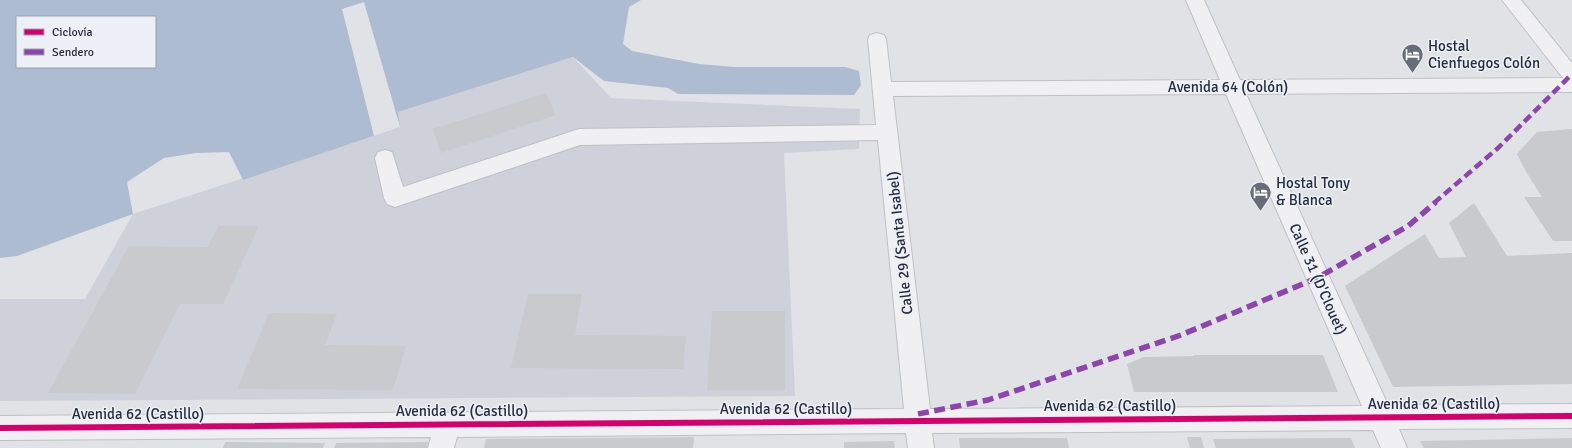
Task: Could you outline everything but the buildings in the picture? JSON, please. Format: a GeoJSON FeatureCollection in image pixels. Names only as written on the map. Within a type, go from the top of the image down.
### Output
{"type":"FeatureCollection","features":[{"type":"Feature","properties":{"kind":"street","name":"Calle 31 (D'Clouet)"},"geometry":{"type":"LineString","coordinates":[[1195,0],[1317,278],[1394,448]]}},
{"type":"Feature","properties":{"kind":"street"},"geometry":{"type":"LineString","coordinates":[[1511,0],[1572,76]]}},
{"type":"Feature","properties":{"kind":"street","name":"Calle 29 (Santa Isabel)"},"geometry":{"type":"LineString","coordinates":[[877,39],[884,89],[922,448]]}},
{"type":"Feature","properties":{"kind":"street","name":"Avenida 64 (Colón)"},"geometry":{"type":"LineString","coordinates":[[884,89],[1572,84]]}},
{"type":"Feature","properties":{"kind":"street"},"geometry":{"type":"LineString","coordinates":[[385,158],[395,198],[580,137],[888,132]]}},
{"type":"Feature","properties":{"kind":"street","name":"Avenida 62 (Castillo)"},"geometry":{"type":"LineString","coordinates":[[0,428],[444,436],[919,421],[1572,416]]}},
{"type":"Feature","properties":{"kind":"shaded area"},"geometry":{"type":"Polygon","coordinates":[[[573,57],[611,98],[860,109],[859,149],[784,153],[795,396],[0,401],[0,299],[85,299],[133,214],[400,127],[398,112],[573,57]]]}},
{"type":"Feature","properties":{"kind":"water"},"geometry":{"type":"Polygon","coordinates":[[[0,0],[641,0],[629,7],[623,44],[632,51],[699,64],[735,67],[845,67],[859,71],[861,85],[854,95],[678,94],[668,88],[604,81],[573,57],[398,112],[400,127],[243,180],[229,152],[196,153],[164,158],[127,182],[133,214],[17,256],[0,258],[0,0]]]}},
{"type":"Feature","properties":{"kind":"pier"},"geometry":{"type":"Polygon","coordinates":[[[364,2],[400,127],[374,136],[342,9],[364,2]]]}},
{"type":"Feature","properties":{"kind":"marked path"},"geometry":{"type":"LineString","coordinates":[[918,414],[988,400],[1181,335],[1317,278],[1408,226],[1498,148],[1572,74]]}},
{"type":"Feature","properties":{"kind":"cycle path"},"geometry":{"type":"LineString","coordinates":[[0,428],[1572,416]]}},
{"type":"Feature","properties":{"kind":"place","name":"Hostal Cienfuegos Colón"},"geometry":{"type":"Point","coordinates":[1413,74]}},
{"type":"Feature","properties":{"kind":"place","name":"Hostal Tony & Blanca"},"geometry":{"type":"Point","coordinates":[1260,212]}}]}
